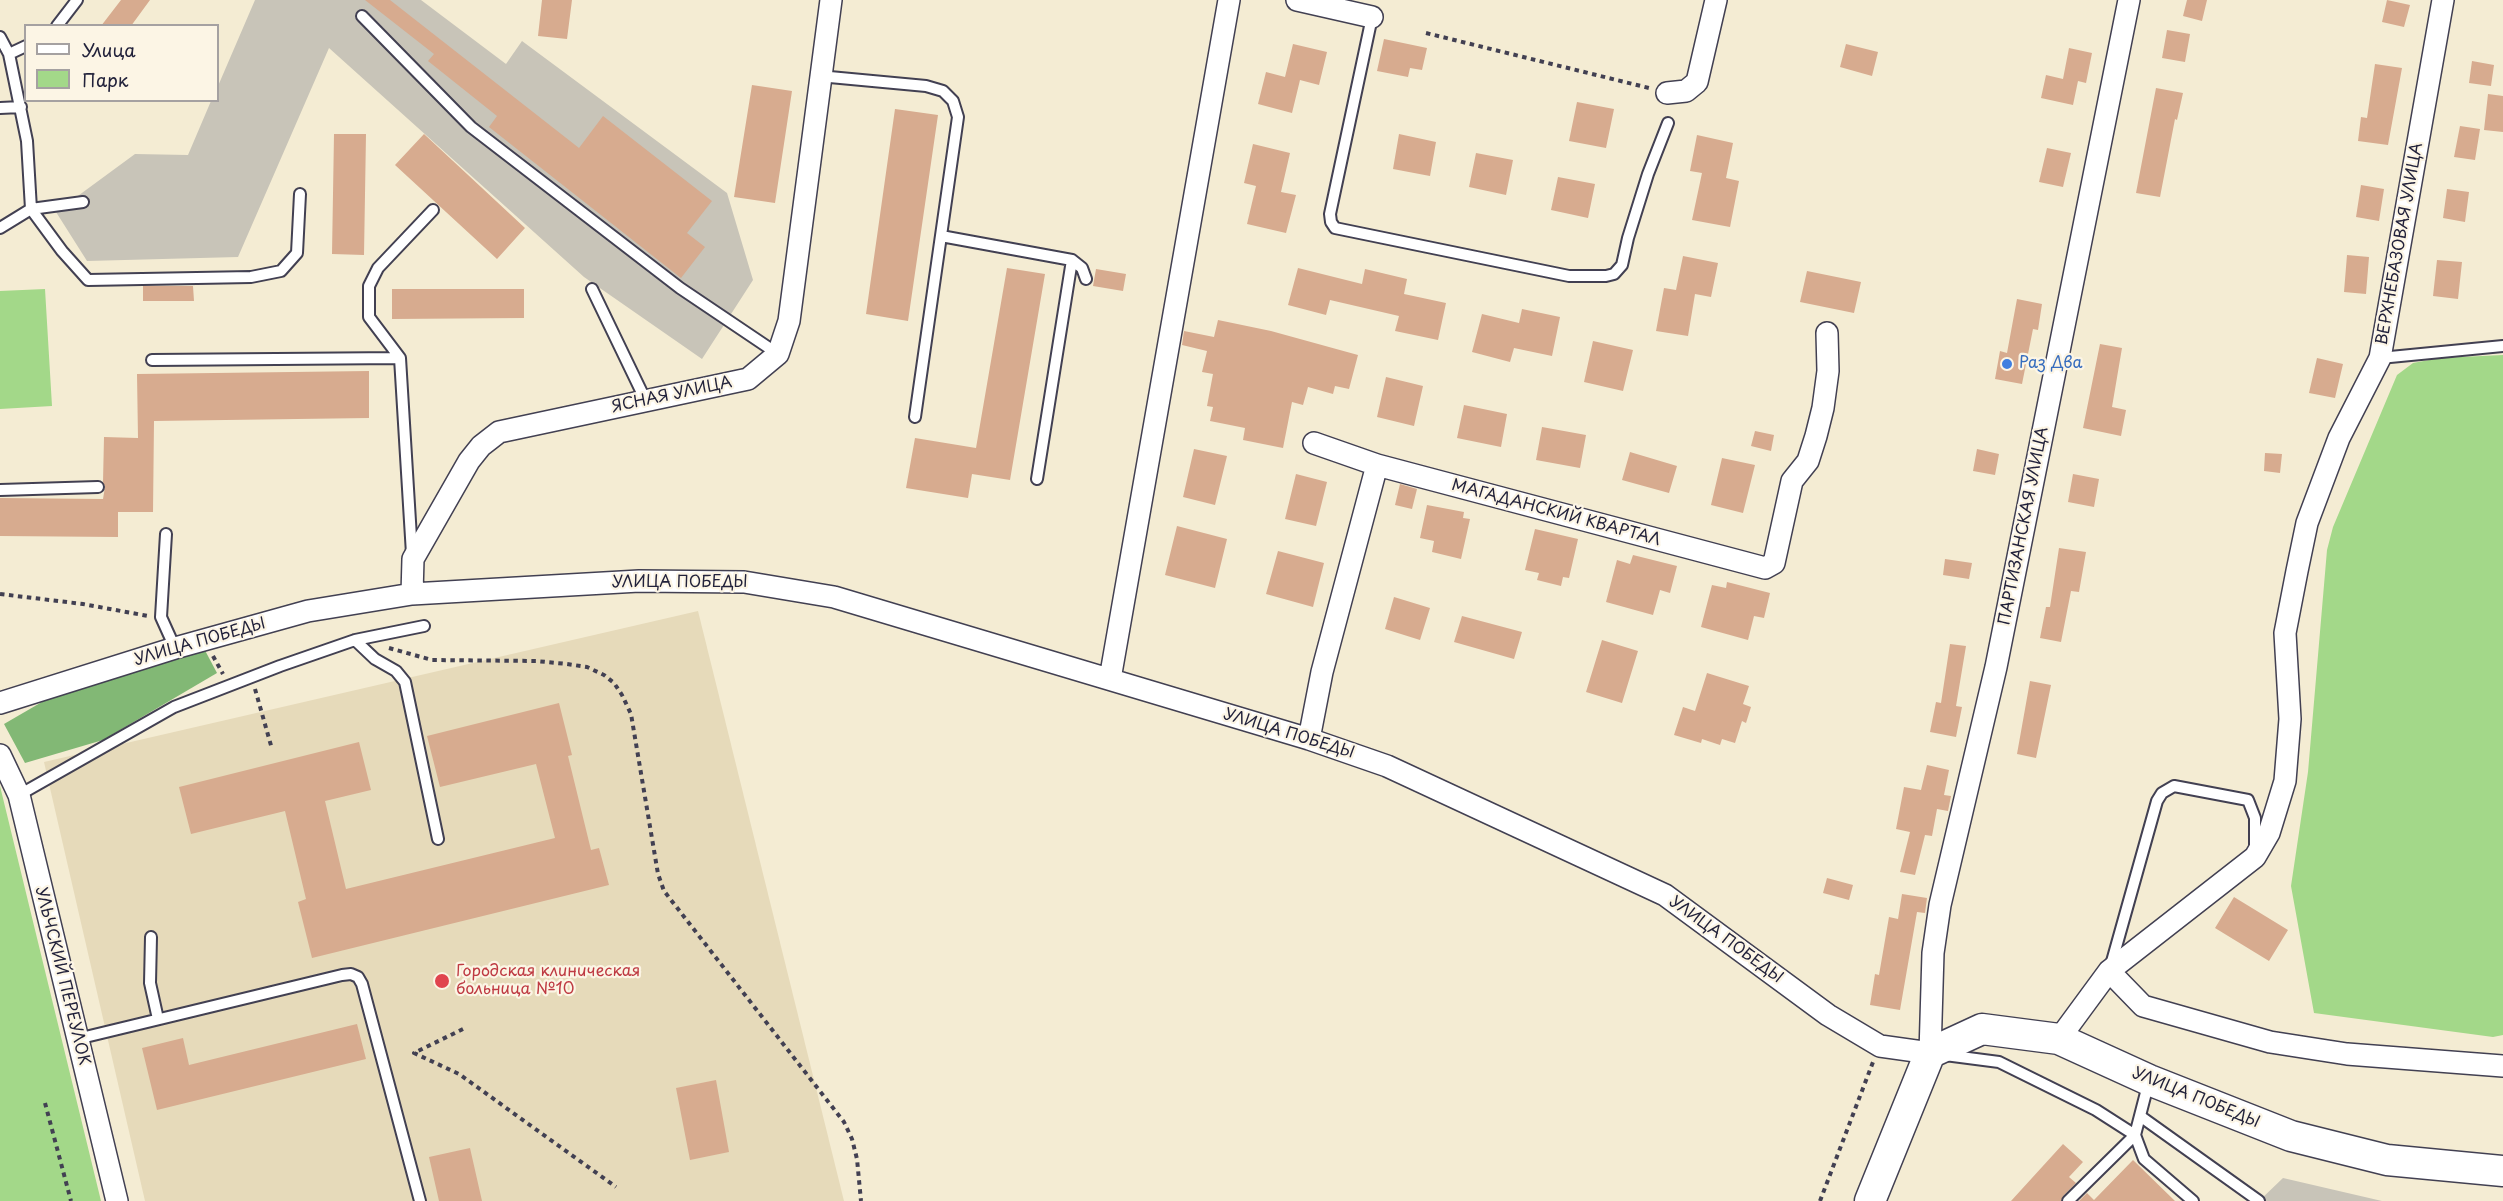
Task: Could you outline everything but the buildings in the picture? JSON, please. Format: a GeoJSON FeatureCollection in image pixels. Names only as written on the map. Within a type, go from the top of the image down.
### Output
{"type":"FeatureCollection","features":[{"type":"Feature","properties":{"kind":"street"},"geometry":{"type":"LineString","coordinates":[[778,354],[789,321],[819,76],[831,0]]}},
{"type":"Feature","properties":{"kind":"street"},"geometry":{"type":"LineString","coordinates":[[1110,680],[1229,0]]}},
{"type":"Feature","properties":{"kind":"street"},"geometry":{"type":"LineString","coordinates":[[1297,0],[1372,17]]}},
{"type":"Feature","properties":{"kind":"street"},"geometry":{"type":"LineString","coordinates":[[1667,93],[1686,91],[1697,82],[1716,0]]}},
{"type":"Feature","properties":{"kind":"street","name":"ПАРТИЗАНСКАЯ УЛИЦА"},"geometry":{"type":"LineString","coordinates":[[1930,1053],[1934,953],[1940,905],[1996,667],[2129,0]]}},
{"type":"Feature","properties":{"kind":"street","name":"ВЕРХНЕБАЗОВАЯ УЛИЦА"},"geometry":{"type":"LineString","coordinates":[[2059,1039],[2109,971],[2255,857],[2270,833],[2285,781],[2290,719],[2285,633],[2307,523],[2339,438],[2380,358],[2443,0]]}},
{"type":"Feature","properties":{"kind":"street","name":"МАГАДАНСКИЙ КВАРТАЛ"},"geometry":{"type":"LineString","coordinates":[[1314,443],[1377,465],[1765,568],[1774,562],[1792,481],[1808,461],[1816,436],[1823,408],[1828,371],[1827,333]]}},
{"type":"Feature","properties":{"kind":"street","name":"ЯСНАЯ УЛИЦА"},"geometry":{"type":"LineString","coordinates":[[412,559],[469,461],[481,446],[499,432],[645,399],[748,379],[778,354]]}},
{"type":"Feature","properties":{"kind":"street"},"geometry":{"type":"LineString","coordinates":[[1309,739],[1322,672],[1377,465]]}},
{"type":"Feature","properties":{"kind":"street"},"geometry":{"type":"LineString","coordinates":[[412,559],[412,594]]}},
{"type":"Feature","properties":{"kind":"street","name":"УЛИЦА ПОБЕДЫ"},"geometry":{"type":"LineString","coordinates":[[0,703],[175,648],[308,611],[412,594],[639,581],[744,582],[834,597],[1309,739],[1387,765],[1665,895],[1828,1015],[1880,1046],[1930,1053],[1982,1029],[2059,1039],[2149,1080],[2291,1136],[2387,1160],[2503,1172]]}},
{"type":"Feature","properties":{"kind":"street","name":"УЛЬЧСКИЙ ПЕРЕУЛОК"},"geometry":{"type":"LineString","coordinates":[[0,755],[19,795],[117,1201]]}},
{"type":"Feature","properties":{"kind":"street"},"geometry":{"type":"LineString","coordinates":[[2109,971],[2143,1006],[2270,1041],[2347,1054],[2503,1066]]}},
{"type":"Feature","properties":{"kind":"street"},"geometry":{"type":"LineString","coordinates":[[1870,1201],[1930,1053]]}},
{"type":"Feature","properties":{"kind":"lane"},"geometry":{"type":"LineString","coordinates":[[59,24],[78,0]]}},
{"type":"Feature","properties":{"kind":"lane"},"geometry":{"type":"LineString","coordinates":[[362,15],[471,128],[680,288],[778,354]]}},
{"type":"Feature","properties":{"kind":"lane"},"geometry":{"type":"LineString","coordinates":[[1372,17],[1330,214],[1335,228],[1569,276],[1614,274],[1622,265],[1648,174],[1668,123]]}},
{"type":"Feature","properties":{"kind":"lane"},"geometry":{"type":"LineString","coordinates":[[0,37],[9,54],[21,107],[27,141],[31,209],[62,251],[88,280],[251,277],[281,271],[297,253],[300,194]]}},
{"type":"Feature","properties":{"kind":"lane"},"geometry":{"type":"LineString","coordinates":[[9,54],[24,47]]}},
{"type":"Feature","properties":{"kind":"lane"},"geometry":{"type":"LineString","coordinates":[[819,76],[926,86],[943,91],[952,100],[958,117],[915,417]]}},
{"type":"Feature","properties":{"kind":"lane"},"geometry":{"type":"LineString","coordinates":[[0,108],[21,107]]}},
{"type":"Feature","properties":{"kind":"lane"},"geometry":{"type":"LineString","coordinates":[[0,228],[31,209],[83,202]]}},
{"type":"Feature","properties":{"kind":"lane"},"geometry":{"type":"LineString","coordinates":[[412,559],[400,358],[369,317],[369,286],[378,268],[434,210]]}},
{"type":"Feature","properties":{"kind":"lane"},"geometry":{"type":"LineString","coordinates":[[941,236],[1072,260],[1082,268],[1086,279]]}},
{"type":"Feature","properties":{"kind":"lane"},"geometry":{"type":"LineString","coordinates":[[1037,479],[1072,260]]}},
{"type":"Feature","properties":{"kind":"lane"},"geometry":{"type":"LineString","coordinates":[[592,289],[645,399]]}},
{"type":"Feature","properties":{"kind":"lane"},"geometry":{"type":"LineString","coordinates":[[2380,358],[2503,346]]}},
{"type":"Feature","properties":{"kind":"lane"},"geometry":{"type":"LineString","coordinates":[[152,360],[400,358]]}},
{"type":"Feature","properties":{"kind":"lane"},"geometry":{"type":"LineString","coordinates":[[0,490],[98,487]]}},
{"type":"Feature","properties":{"kind":"lane"},"geometry":{"type":"LineString","coordinates":[[166,534],[161,617],[175,648]]}},
{"type":"Feature","properties":{"kind":"lane"},"geometry":{"type":"LineString","coordinates":[[19,795],[174,707],[355,640],[424,626]]}},
{"type":"Feature","properties":{"kind":"lane"},"geometry":{"type":"LineString","coordinates":[[355,640],[375,659],[396,670],[405,682],[438,839]]}},
{"type":"Feature","properties":{"kind":"lane"},"geometry":{"type":"LineString","coordinates":[[2109,971],[2157,801],[2162,793],[2174,786],[2248,800],[2255,818],[2255,857]]}},
{"type":"Feature","properties":{"kind":"lane"},"geometry":{"type":"LineString","coordinates":[[151,937],[150,983],[158,1019]]}},
{"type":"Feature","properties":{"kind":"lane"},"geometry":{"type":"LineString","coordinates":[[77,1039],[342,975],[351,974],[358,977],[362,984],[420,1201]]}},
{"type":"Feature","properties":{"kind":"lane"},"geometry":{"type":"LineString","coordinates":[[1930,1053],[1999,1062],[2096,1110],[2135,1135],[2144,1159],[2193,1201]]}},
{"type":"Feature","properties":{"kind":"lane"},"geometry":{"type":"LineString","coordinates":[[2068,1201],[2135,1135],[2149,1080]]}},
{"type":"Feature","properties":{"kind":"lane"},"geometry":{"type":"LineString","coordinates":[[2140,1116],[2259,1201]]}},
{"type":"Feature","properties":{"kind":"path"},"geometry":{"type":"LineString","coordinates":[[1426,33],[1667,93]]}},
{"type":"Feature","properties":{"kind":"path"},"geometry":{"type":"LineString","coordinates":[[0,594],[83,604],[161,617]]}},
{"type":"Feature","properties":{"kind":"path"},"geometry":{"type":"LineString","coordinates":[[373,636],[382,646],[432,660],[536,661],[567,664],[587,667],[614,683],[631,714],[658,874],[664,891],[844,1122],[852,1139],[857,1159],[861,1201]]}},
{"type":"Feature","properties":{"kind":"path"},"geometry":{"type":"LineString","coordinates":[[205,640],[226,681],[252,677],[272,749]]}},
{"type":"Feature","properties":{"kind":"path"},"geometry":{"type":"LineString","coordinates":[[463,1029],[414,1053],[459,1074],[616,1187]]}},
{"type":"Feature","properties":{"kind":"path"},"geometry":{"type":"LineString","coordinates":[[1820,1201],[1880,1046]]}},
{"type":"Feature","properties":{"kind":"path"},"geometry":{"type":"LineString","coordinates":[[45,1103],[71,1201]]}},
{"type":"Feature","properties":{"kind":"shaded area"},"geometry":{"type":"Polygon","coordinates":[[[255,0],[421,0],[506,64],[522,41],[727,193],[753,280],[702,359],[584,277],[329,48],[238,257],[87,261],[56,212],[135,154],[188,155],[211,102],[219,102],[219,84],[255,0]]]}},
{"type":"Feature","properties":{"kind":"shaded area","name":"Городская клиническая больница №10"},"geometry":{"type":"Polygon","coordinates":[[[698,611],[844,1201],[145,1201],[44,762],[698,611]]]}},
{"type":"Feature","properties":{"kind":"shaded area"},"geometry":{"type":"Polygon","coordinates":[[[2283,1178],[2382,1201],[2259,1201],[2283,1178]]]}},
{"type":"Feature","properties":{"kind":"green space"},"geometry":{"type":"Polygon","coordinates":[[[45,289],[52,406],[0,409],[0,291],[45,289]]]}},
{"type":"Feature","properties":{"kind":"green space"},"geometry":{"type":"Polygon","coordinates":[[[2503,355],[2503,1035],[2493,1037],[2314,1013],[2291,886],[2308,772],[2327,550],[2333,527],[2397,375],[2413,363],[2440,358],[2503,355]]]}},
{"type":"Feature","properties":{"kind":"green space"},"geometry":{"type":"Polygon","coordinates":[[[200,641],[217,673],[103,740],[25,763],[4,724],[54,695],[200,641]]]}},
{"type":"Feature","properties":{"kind":"green space"},"geometry":{"type":"Polygon","coordinates":[[[0,786],[101,1201],[0,1201],[0,786]]]}},
{"type":"Feature","properties":{"kind":"place","name":"Раз Два"},"geometry":{"type":"Point","coordinates":[2007,364]}},
{"type":"Feature","properties":{"kind":"place","name":"Городская клиническая больница №10"},"geometry":{"type":"Point","coordinates":[442,981]}}]}
